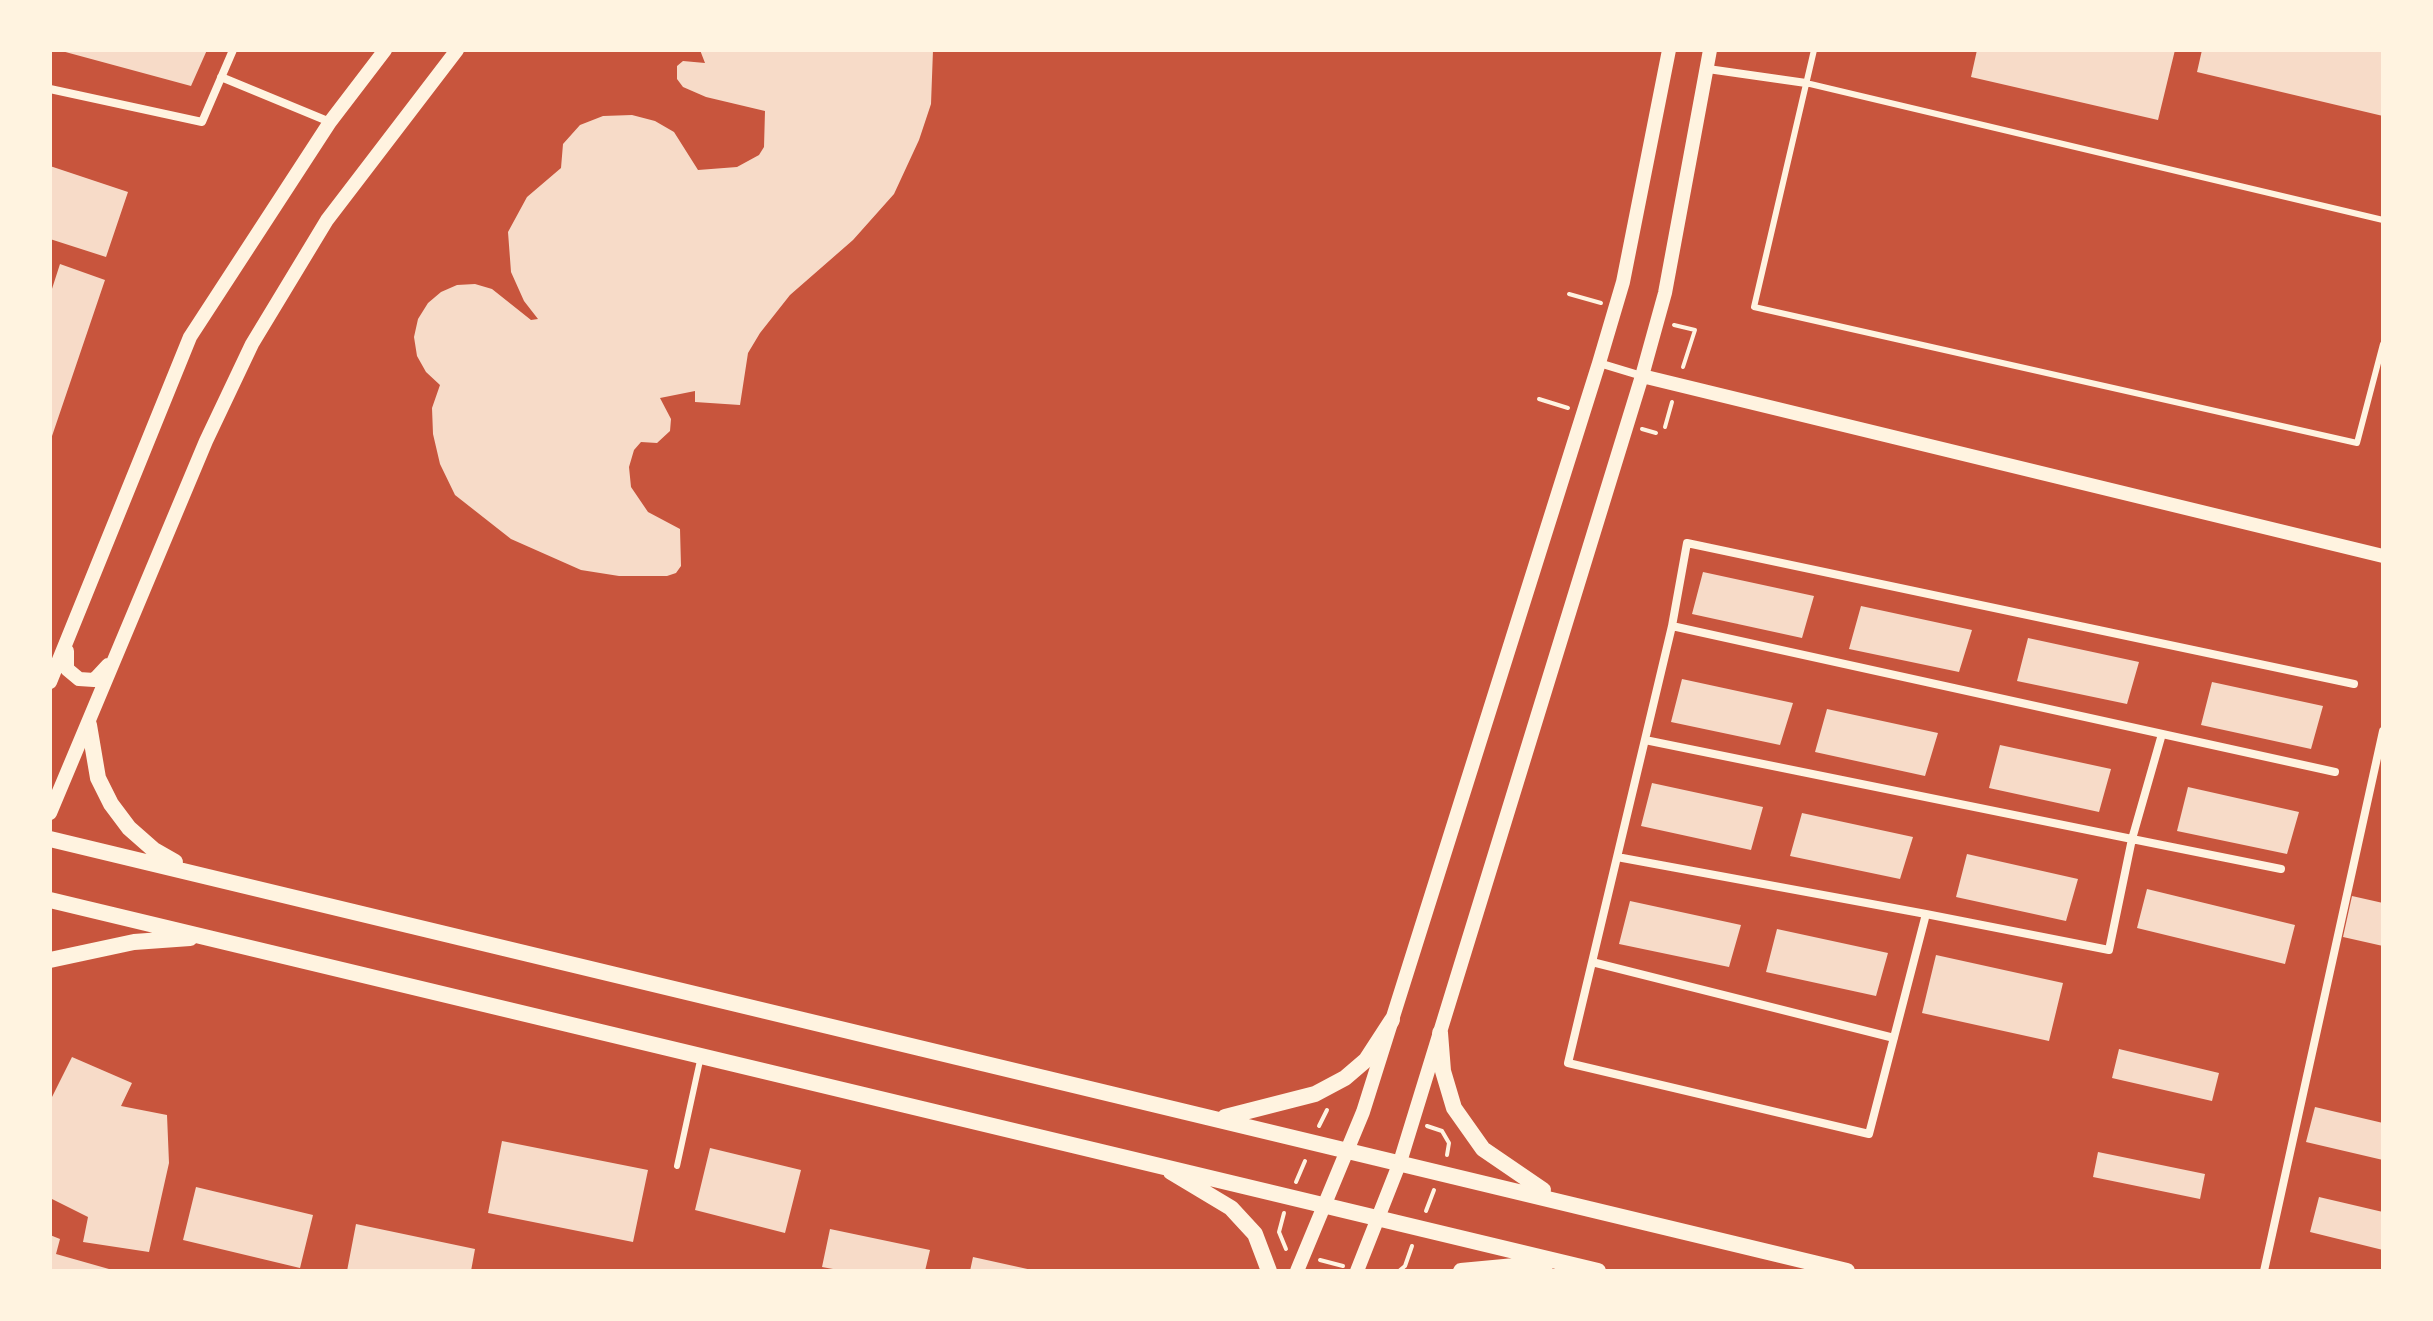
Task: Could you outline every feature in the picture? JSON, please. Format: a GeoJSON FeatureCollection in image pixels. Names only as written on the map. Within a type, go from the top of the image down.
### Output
{"type":"FeatureCollection","features":[{"type":"Feature","properties":{"kind":"main road"},"geometry":{"type":"LineString","coordinates":[[89,725],[98,778],[111,804],[129,828],[154,850],[194,872]]}},
{"type":"Feature","properties":{"kind":"main road"},"geometry":{"type":"LineString","coordinates":[[50,839],[1847,1271]]}},
{"type":"Feature","properties":{"kind":"main road"},"geometry":{"type":"LineString","coordinates":[[50,900],[1380,1216],[1598,1271]]}},
{"type":"Feature","properties":{"kind":"main road"},"geometry":{"type":"LineString","coordinates":[[50,960],[134,942],[206,937]]}},
{"type":"Feature","properties":{"kind":"main road"},"geometry":{"type":"LineString","coordinates":[[1219,1118],[1315,1094],[1345,1078],[1366,1060],[1392,1020]]}},
{"type":"Feature","properties":{"kind":"main road"},"geometry":{"type":"LineString","coordinates":[[1440,1033],[1443,1071],[1454,1108],[1483,1149],[1522,1179],[1565,1202]]}},
{"type":"Feature","properties":{"kind":"main road"},"geometry":{"type":"LineString","coordinates":[[1156,1163],[1231,1208],[1255,1234],[1269,1271]]}},
{"type":"Feature","properties":{"kind":"main road"},"geometry":{"type":"LineString","coordinates":[[1461,1271],[1564,1262]]}},
{"type":"Feature","properties":{"kind":"street"},"geometry":{"type":"LineString","coordinates":[[50,89],[202,122],[233,50]]}},
{"type":"Feature","properties":{"kind":"street"},"geometry":{"type":"LineString","coordinates":[[50,682],[190,337],[330,122],[385,50]]}},
{"type":"Feature","properties":{"kind":"street"},"geometry":{"type":"LineString","coordinates":[[50,813],[206,441],[252,344],[327,220],[457,50]]}},
{"type":"Feature","properties":{"kind":"street"},"geometry":{"type":"LineString","coordinates":[[1297,1271],[1348,1149],[1392,1020],[1599,363],[1623,282],[1669,50]]}},
{"type":"Feature","properties":{"kind":"street"},"geometry":{"type":"LineString","coordinates":[[1357,1271],[1400,1162],[1642,376],[1665,293],[1710,50]]}},
{"type":"Feature","properties":{"kind":"street"},"geometry":{"type":"LineString","coordinates":[[1708,69],[1806,83]]}},
{"type":"Feature","properties":{"kind":"street"},"geometry":{"type":"LineString","coordinates":[[221,77],[330,122]]}},
{"type":"Feature","properties":{"kind":"street"},"geometry":{"type":"LineString","coordinates":[[1599,363],[2383,556]]}},
{"type":"Feature","properties":{"kind":"street"},"geometry":{"type":"LineString","coordinates":[[1926,914],[1869,1134],[1568,1063],[1672,626],[1687,543],[2354,684]]}},
{"type":"Feature","properties":{"kind":"street"},"geometry":{"type":"LineString","coordinates":[[1672,626],[2335,772]]}},
{"type":"Feature","properties":{"kind":"street"},"geometry":{"type":"LineString","coordinates":[[71,631],[67,669],[79,679],[99,677],[122,646]]}},
{"type":"Feature","properties":{"kind":"street"},"geometry":{"type":"LineString","coordinates":[[2264,1271],[2383,731]]}},
{"type":"Feature","properties":{"kind":"street"},"geometry":{"type":"LineString","coordinates":[[1617,857],[2109,950],[2132,839],[2162,734]]}},
{"type":"Feature","properties":{"kind":"street"},"geometry":{"type":"LineString","coordinates":[[1645,740],[2281,869]]}},
{"type":"Feature","properties":{"kind":"street"},"geometry":{"type":"LineString","coordinates":[[1592,962],[1894,1038]]}},
{"type":"Feature","properties":{"kind":"lane"},"geometry":{"type":"LineString","coordinates":[[1814,50],[1754,307],[2357,443],[2383,344]]}},
{"type":"Feature","properties":{"kind":"lane"},"geometry":{"type":"LineString","coordinates":[[1806,83],[2383,220]]}},
{"type":"Feature","properties":{"kind":"lane"},"geometry":{"type":"LineString","coordinates":[[677,1166],[702,1055]]}},
{"type":"Feature","properties":{"kind":"path"},"geometry":{"type":"LineString","coordinates":[[1442,1131],[1449,1143],[1443,1166]]}},
{"type":"Feature","properties":{"kind":"path"},"geometry":{"type":"LineString","coordinates":[[1421,1223],[1438,1180]]}},
{"type":"Feature","properties":{"kind":"path"},"geometry":{"type":"LineString","coordinates":[[1399,1271],[1405,1266],[1416,1237]]}},
{"type":"Feature","properties":{"kind":"building"},"geometry":{"type":"Polygon","coordinates":[[[58,50],[207,50],[191,86],[58,50]]]}},
{"type":"Feature","properties":{"kind":"building"},"geometry":{"type":"Polygon","coordinates":[[[700,50],[933,50],[931,104],[919,140],[894,194],[853,240],[790,295],[760,333],[748,353],[740,405],[695,402],[695,391],[660,398],[671,419],[670,431],[657,443],[641,442],[634,450],[629,467],[631,487],[648,512],[680,529],[681,566],[676,573],[667,576],[619,576],[581,570],[511,539],[455,495],[440,464],[433,434],[432,408],[440,385],[426,372],[417,356],[414,337],[418,319],[428,303],[441,292],[457,285],[475,284],[492,289],[531,320],[538,319],[524,301],[511,272],[508,232],[527,197],[561,168],[563,144],[580,125],[603,116],[632,115],[655,121],[674,132],[698,170],[737,167],[759,155],[764,147],[765,111],[706,97],[683,87],[677,79],[677,66],[683,61],[705,63],[700,50]]]}},
{"type":"Feature","properties":{"kind":"building"},"geometry":{"type":"Polygon","coordinates":[[[1977,50],[2175,50],[2158,120],[1971,77],[1977,50]]]}},
{"type":"Feature","properties":{"kind":"building"},"geometry":{"type":"Polygon","coordinates":[[[2202,50],[2383,50],[2383,116],[2197,72],[2202,50]]]}},
{"type":"Feature","properties":{"kind":"building"},"geometry":{"type":"Polygon","coordinates":[[[50,166],[128,192],[106,257],[50,239],[50,166]]]}},
{"type":"Feature","properties":{"kind":"building"},"geometry":{"type":"Polygon","coordinates":[[[60,264],[105,280],[51,439],[50,295],[60,264]]]}},
{"type":"Feature","properties":{"kind":"building"},"geometry":{"type":"Polygon","coordinates":[[[1703,572],[1814,596],[1802,638],[1692,614],[1703,572]]]}},
{"type":"Feature","properties":{"kind":"building"},"geometry":{"type":"Polygon","coordinates":[[[1861,606],[1972,630],[1959,672],[1849,649],[1861,606]]]}},
{"type":"Feature","properties":{"kind":"building"},"geometry":{"type":"Polygon","coordinates":[[[2028,638],[2139,662],[2127,704],[2017,681],[2028,638]]]}},
{"type":"Feature","properties":{"kind":"building"},"geometry":{"type":"Polygon","coordinates":[[[1682,679],[1793,703],[1780,745],[1671,722],[1682,679]]]}},
{"type":"Feature","properties":{"kind":"building"},"geometry":{"type":"Polygon","coordinates":[[[2212,682],[2323,706],[2311,749],[2201,725],[2212,682]]]}},
{"type":"Feature","properties":{"kind":"building"},"geometry":{"type":"Polygon","coordinates":[[[1827,709],[1938,733],[1925,776],[1815,752],[1827,709]]]}},
{"type":"Feature","properties":{"kind":"building"},"geometry":{"type":"Polygon","coordinates":[[[2000,745],[2111,769],[2099,812],[1989,788],[2000,745]]]}},
{"type":"Feature","properties":{"kind":"building"},"geometry":{"type":"Polygon","coordinates":[[[1652,783],[1763,807],[1751,850],[1641,826],[1652,783]]]}},
{"type":"Feature","properties":{"kind":"building"},"geometry":{"type":"Polygon","coordinates":[[[2188,787],[2299,812],[2287,854],[2177,831],[2188,787]]]}},
{"type":"Feature","properties":{"kind":"building"},"geometry":{"type":"Polygon","coordinates":[[[1802,813],[1913,837],[1900,879],[1790,856],[1802,813]]]}},
{"type":"Feature","properties":{"kind":"building"},"geometry":{"type":"Polygon","coordinates":[[[1967,854],[2078,879],[2066,921],[1956,897],[1967,854]]]}},
{"type":"Feature","properties":{"kind":"building"},"geometry":{"type":"Polygon","coordinates":[[[2147,889],[2295,925],[2285,964],[2137,928],[2147,889]]]}},
{"type":"Feature","properties":{"kind":"building"},"geometry":{"type":"Polygon","coordinates":[[[2352,896],[2383,903],[2383,946],[2343,937],[2352,896]]]}},
{"type":"Feature","properties":{"kind":"building"},"geometry":{"type":"Polygon","coordinates":[[[1630,901],[1741,925],[1729,967],[1619,944],[1630,901]]]}},
{"type":"Feature","properties":{"kind":"building"},"geometry":{"type":"Polygon","coordinates":[[[1777,929],[1888,953],[1876,996],[1766,972],[1777,929]]]}},
{"type":"Feature","properties":{"kind":"building"},"geometry":{"type":"Polygon","coordinates":[[[1936,955],[2063,983],[2049,1041],[1922,1013],[1936,955]]]}},
{"type":"Feature","properties":{"kind":"building"},"geometry":{"type":"Polygon","coordinates":[[[2119,1049],[2219,1073],[2212,1101],[2112,1078],[2119,1049]]]}},
{"type":"Feature","properties":{"kind":"building"},"geometry":{"type":"Polygon","coordinates":[[[72,1057],[132,1083],[121,1106],[167,1115],[169,1163],[149,1252],[83,1242],[88,1217],[50,1198],[50,1101],[72,1057]]]}},
{"type":"Feature","properties":{"kind":"building"},"geometry":{"type":"Polygon","coordinates":[[[2315,1107],[2383,1123],[2383,1160],[2306,1142],[2315,1107]]]}},
{"type":"Feature","properties":{"kind":"building"},"geometry":{"type":"Polygon","coordinates":[[[502,1141],[648,1170],[633,1242],[488,1213],[502,1141]]]}},
{"type":"Feature","properties":{"kind":"building"},"geometry":{"type":"Polygon","coordinates":[[[710,1148],[801,1170],[785,1233],[695,1210],[710,1148]]]}},
{"type":"Feature","properties":{"kind":"building"},"geometry":{"type":"Polygon","coordinates":[[[2098,1152],[2205,1174],[2200,1199],[2093,1177],[2098,1152]]]}},
{"type":"Feature","properties":{"kind":"building"},"geometry":{"type":"Polygon","coordinates":[[[196,1187],[313,1215],[300,1268],[183,1240],[196,1187]]]}},
{"type":"Feature","properties":{"kind":"building"},"geometry":{"type":"Polygon","coordinates":[[[2319,1197],[2383,1212],[2383,1250],[2310,1232],[2319,1197]]]}},
{"type":"Feature","properties":{"kind":"building"},"geometry":{"type":"Polygon","coordinates":[[[356,1224],[475,1249],[471,1271],[347,1271],[356,1224]]]}},
{"type":"Feature","properties":{"kind":"building"},"geometry":{"type":"Polygon","coordinates":[[[830,1229],[930,1250],[925,1271],[844,1271],[822,1267],[830,1229]]]}},
{"type":"Feature","properties":{"kind":"building"},"geometry":{"type":"Polygon","coordinates":[[[50,1235],[60,1239],[56,1254],[116,1271],[50,1271],[50,1235]]]}},
{"type":"Feature","properties":{"kind":"building"},"geometry":{"type":"Polygon","coordinates":[[[973,1257],[1032,1270],[970,1271],[973,1257]]]}}]}
